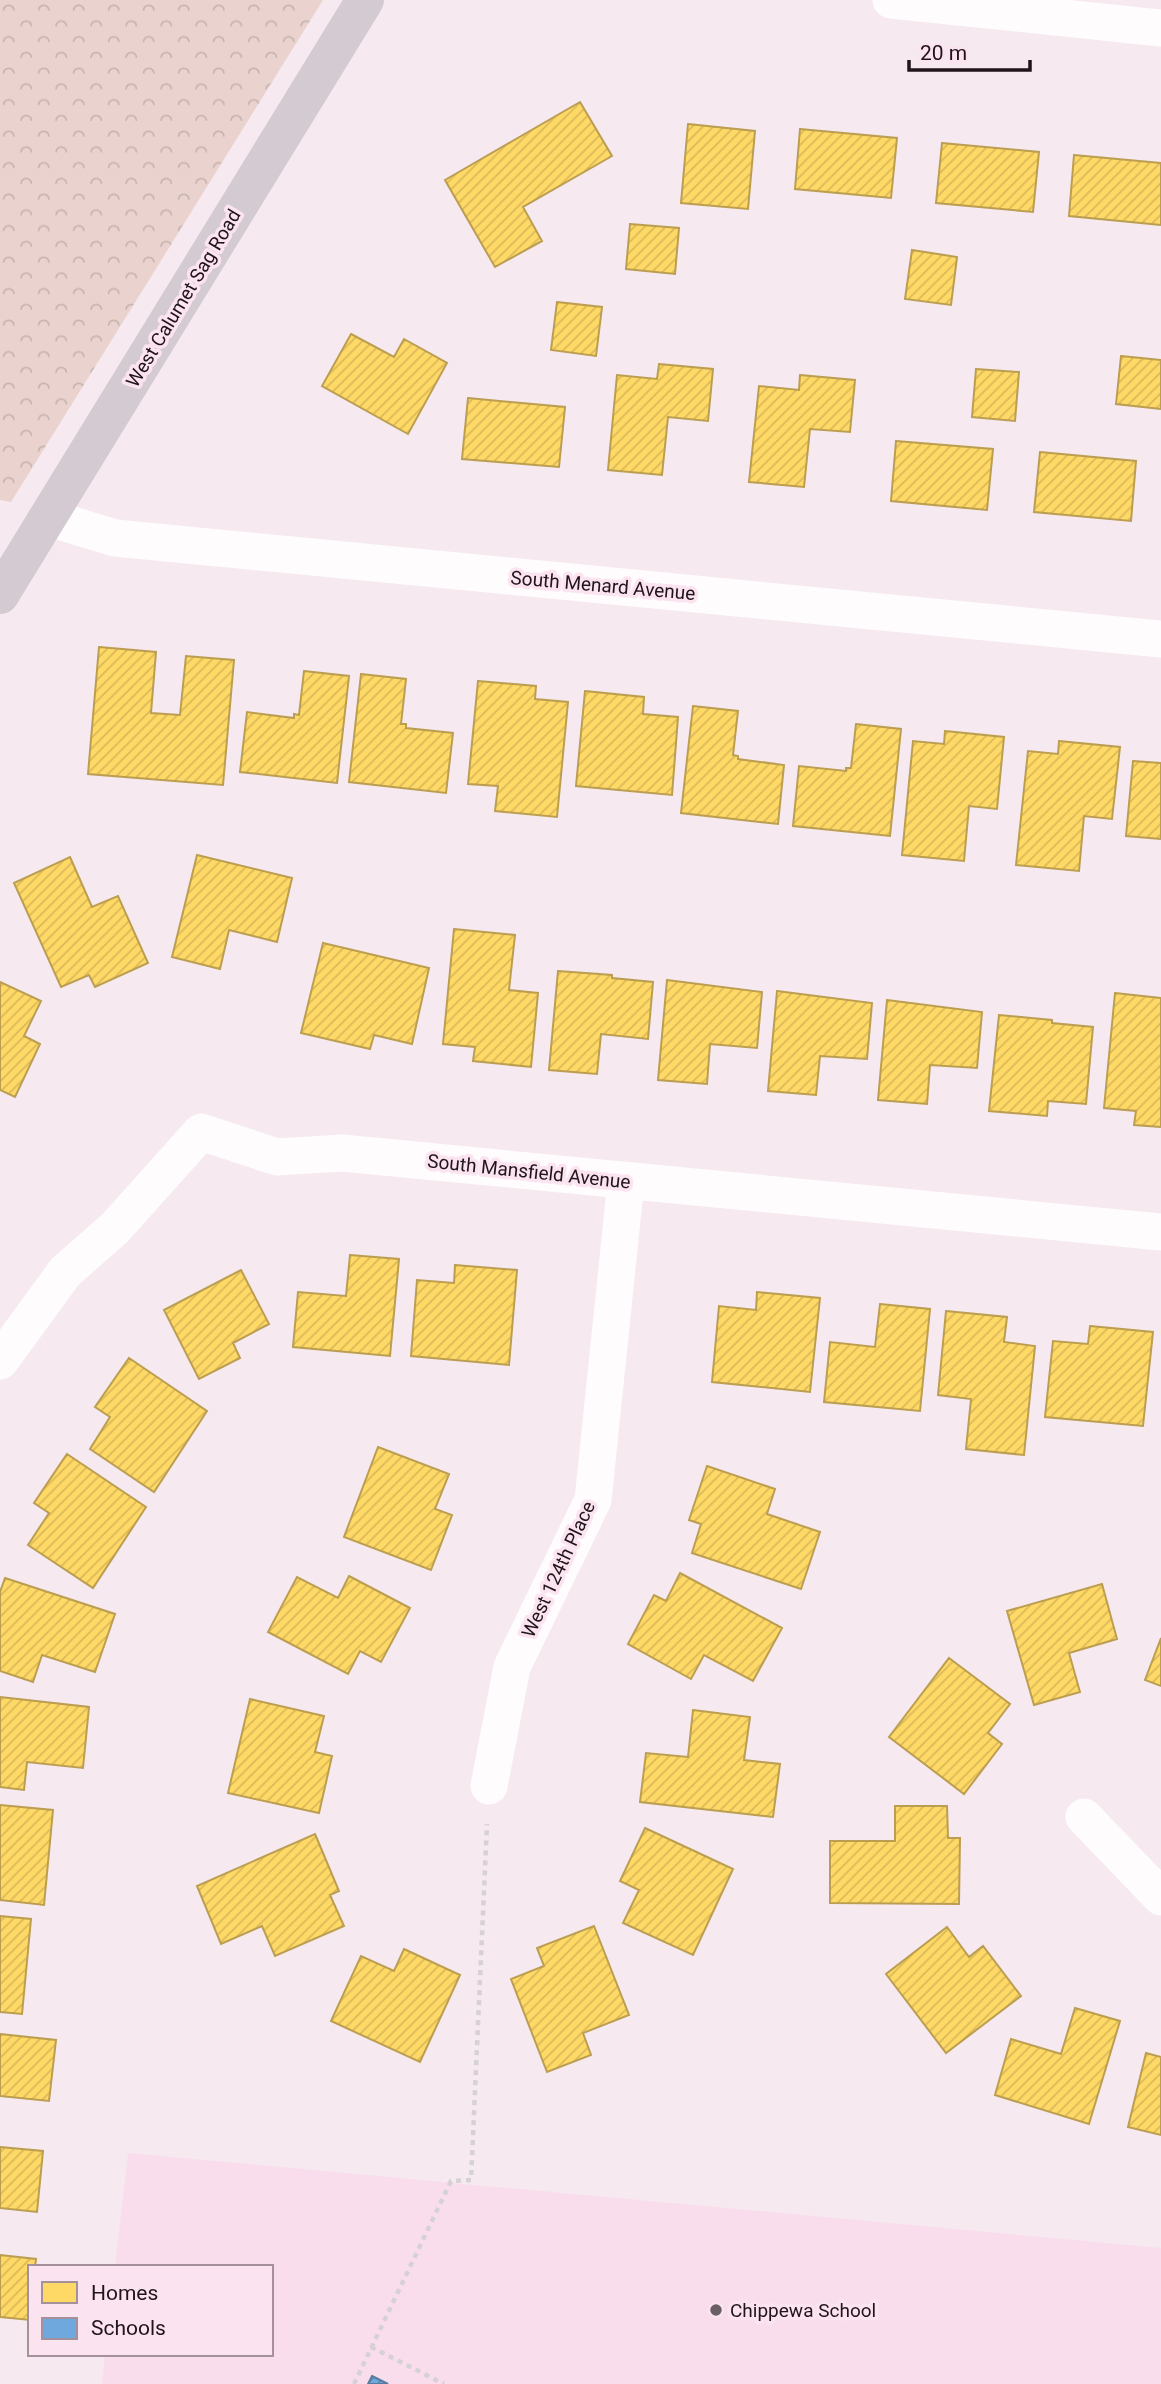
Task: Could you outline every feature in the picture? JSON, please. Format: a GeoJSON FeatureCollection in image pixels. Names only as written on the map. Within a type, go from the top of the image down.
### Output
{"type":"FeatureCollection","features":[{"type":"Feature","properties":{"kind":"main road","name":"West Calumet Sag Road"},"geometry":{"type":"LineString","coordinates":[[0,595],[365,0]]}},
{"type":"Feature","properties":{"kind":"street"},"geometry":{"type":"LineString","coordinates":[[891,0],[1161,28]]}},
{"type":"Feature","properties":{"kind":"street","name":"South Menard Avenue"},"geometry":{"type":"LineString","coordinates":[[49,518],[114,538],[1161,639]]}},
{"type":"Feature","properties":{"kind":"street","name":"South Mansfield Avenue"},"geometry":{"type":"LineString","coordinates":[[1,1359],[65,1272],[115,1228],[201,1132],[277,1157],[342,1153],[1161,1231]]}},
{"type":"Feature","properties":{"kind":"street","name":"West 124th Place"},"geometry":{"type":"LineString","coordinates":[[489,1786],[512,1667],[593,1500],[626,1181]]}},
{"type":"Feature","properties":{"kind":"street"},"geometry":{"type":"LineString","coordinates":[[1084,1817],[1161,1896]]}},
{"type":"Feature","properties":{"kind":"path"},"geometry":{"type":"LineString","coordinates":[[354,2384],[451,2181],[471,2180],[489,1786]]}},
{"type":"Feature","properties":{"kind":"path"},"geometry":{"type":"LineString","coordinates":[[371,2347],[444,2384]]}},
{"type":"Feature","properties":{"kind":"shaded area","name":"Chippewa School"},"geometry":{"type":"Polygon","coordinates":[[[128,2153],[1161,2248],[1161,2384],[102,2384],[105,2356],[273,2356],[273,2265],[115,2265],[128,2153]]]}},
{"type":"Feature","properties":{"kind":"green space"},"geometry":{"type":"Polygon","coordinates":[[[0,0],[323,0],[11,502],[0,500],[0,0]]]}},
{"type":"Feature","properties":{"kind":"building: Homes"},"geometry":{"type":"Polygon","coordinates":[[[580,102],[612,156],[523,207],[542,241],[495,267],[445,180],[580,102]]]}},
{"type":"Feature","properties":{"kind":"building: Homes"},"geometry":{"type":"Polygon","coordinates":[[[688,124],[755,131],[748,209],[681,203],[688,124]]]}},
{"type":"Feature","properties":{"kind":"building: Homes"},"geometry":{"type":"Polygon","coordinates":[[[800,129],[897,138],[891,198],[795,189],[800,129]]]}},
{"type":"Feature","properties":{"kind":"building: Homes"},"geometry":{"type":"Polygon","coordinates":[[[942,143],[1039,152],[1033,212],[936,203],[942,143]]]}},
{"type":"Feature","properties":{"kind":"building: Homes"},"geometry":{"type":"Polygon","coordinates":[[[1074,155],[1161,163],[1161,225],[1069,216],[1074,155]]]}},
{"type":"Feature","properties":{"kind":"building: Homes"},"geometry":{"type":"Polygon","coordinates":[[[630,224],[679,228],[675,274],[626,269],[630,224]]]}},
{"type":"Feature","properties":{"kind":"building: Homes"},"geometry":{"type":"Polygon","coordinates":[[[912,250],[957,257],[951,305],[905,299],[912,250]]]}},
{"type":"Feature","properties":{"kind":"building: Homes"},"geometry":{"type":"Polygon","coordinates":[[[557,302],[602,307],[596,356],[551,350],[557,302]]]}},
{"type":"Feature","properties":{"kind":"building: Homes"},"geometry":{"type":"Polygon","coordinates":[[[351,334],[394,357],[404,339],[447,363],[408,434],[322,386],[351,334]]]}},
{"type":"Feature","properties":{"kind":"building: Homes"},"geometry":{"type":"Polygon","coordinates":[[[1121,356],[1161,360],[1161,409],[1116,404],[1121,356]]]}},
{"type":"Feature","properties":{"kind":"building: Homes"},"geometry":{"type":"Polygon","coordinates":[[[659,364],[713,369],[708,421],[668,417],[662,475],[608,470],[617,375],[657,379],[659,364]]]}},
{"type":"Feature","properties":{"kind":"building: Homes"},"geometry":{"type":"Polygon","coordinates":[[[976,369],[1019,372],[1015,421],[972,417],[976,369]]]}},
{"type":"Feature","properties":{"kind":"building: Homes"},"geometry":{"type":"Polygon","coordinates":[[[800,375],[855,380],[850,432],[810,429],[804,487],[749,482],[759,386],[799,390],[800,375]]]}},
{"type":"Feature","properties":{"kind":"building: Homes"},"geometry":{"type":"Polygon","coordinates":[[[468,398],[565,407],[559,467],[462,459],[468,398]]]}},
{"type":"Feature","properties":{"kind":"building: Homes"},"geometry":{"type":"Polygon","coordinates":[[[896,441],[993,449],[987,510],[891,501],[896,441]]]}},
{"type":"Feature","properties":{"kind":"building: Homes"},"geometry":{"type":"Polygon","coordinates":[[[1040,452],[1136,461],[1131,521],[1034,512],[1040,452]]]}},
{"type":"Feature","properties":{"kind":"building: Homes"},"geometry":{"type":"Polygon","coordinates":[[[99,647],[156,652],[151,713],[180,715],[186,656],[234,660],[223,785],[88,774],[99,647]]]}},
{"type":"Feature","properties":{"kind":"building: Homes"},"geometry":{"type":"Polygon","coordinates":[[[304,671],[349,676],[337,783],[240,772],[247,712],[294,718],[294,714],[299,715],[304,671]]]}},
{"type":"Feature","properties":{"kind":"building: Homes"},"geometry":{"type":"Polygon","coordinates":[[[361,674],[406,679],[401,724],[406,724],[406,728],[453,733],[446,793],[349,782],[361,674]]]}},
{"type":"Feature","properties":{"kind":"building: Homes"},"geometry":{"type":"Polygon","coordinates":[[[478,681],[536,686],[535,699],[568,702],[557,817],[495,811],[498,786],[468,784],[478,681]]]}},
{"type":"Feature","properties":{"kind":"building: Homes"},"geometry":{"type":"Polygon","coordinates":[[[585,691],[644,697],[643,714],[678,717],[672,795],[576,786],[585,691]]]}},
{"type":"Feature","properties":{"kind":"building: Homes"},"geometry":{"type":"Polygon","coordinates":[[[693,706],[738,711],[733,755],[738,756],[738,759],[784,765],[778,824],[681,813],[693,706]]]}},
{"type":"Feature","properties":{"kind":"building: Homes"},"geometry":{"type":"Polygon","coordinates":[[[856,724],[901,729],[890,836],[793,826],[799,766],[846,771],[846,768],[851,768],[856,724]]]}},
{"type":"Feature","properties":{"kind":"building: Homes"},"geometry":{"type":"Polygon","coordinates":[[[945,731],[1004,737],[997,809],[969,806],[964,861],[902,855],[913,741],[944,744],[945,731]]]}},
{"type":"Feature","properties":{"kind":"building: Homes"},"geometry":{"type":"Polygon","coordinates":[[[1059,741],[1120,747],[1112,819],[1084,816],[1079,871],[1016,865],[1028,751],[1058,754],[1059,741]]]}},
{"type":"Feature","properties":{"kind":"building: Homes"},"geometry":{"type":"Polygon","coordinates":[[[1133,761],[1161,763],[1161,839],[1126,836],[1133,761]]]}},
{"type":"Feature","properties":{"kind":"building: Homes"},"geometry":{"type":"Polygon","coordinates":[[[197,855],[292,878],[277,942],[229,930],[220,969],[172,957],[197,855]]]}},
{"type":"Feature","properties":{"kind":"building: Homes"},"geometry":{"type":"Polygon","coordinates":[[[70,857],[92,907],[118,896],[148,963],[95,987],[89,975],[61,987],[14,883],[70,857]]]}},
{"type":"Feature","properties":{"kind":"building: Homes"},"geometry":{"type":"Polygon","coordinates":[[[454,929],[515,935],[509,990],[538,993],[531,1067],[473,1061],[475,1047],[443,1044],[454,929]]]}},
{"type":"Feature","properties":{"kind":"building: Homes"},"geometry":{"type":"Polygon","coordinates":[[[323,943],[429,968],[412,1044],[374,1035],[370,1049],[301,1033],[323,943]]]}},
{"type":"Feature","properties":{"kind":"building: Homes"},"geometry":{"type":"Polygon","coordinates":[[[558,971],[612,975],[612,978],[653,982],[648,1039],[601,1034],[597,1074],[549,1070],[558,971]]]}},
{"type":"Feature","properties":{"kind":"building: Homes"},"geometry":{"type":"Polygon","coordinates":[[[667,980],[762,992],[757,1048],[710,1044],[707,1084],[658,1080],[667,980]]]}},
{"type":"Feature","properties":{"kind":"building: Homes"},"geometry":{"type":"Polygon","coordinates":[[[0,982],[41,1001],[24,1036],[40,1044],[15,1097],[0,1090],[0,982]]]}},
{"type":"Feature","properties":{"kind":"building: Homes"},"geometry":{"type":"Polygon","coordinates":[[[777,991],[872,1003],[867,1059],[820,1056],[816,1095],[768,1091],[777,991]]]}},
{"type":"Feature","properties":{"kind":"building: Homes"},"geometry":{"type":"Polygon","coordinates":[[[1115,993],[1161,998],[1161,1127],[1134,1125],[1136,1111],[1104,1108],[1115,993]]]}},
{"type":"Feature","properties":{"kind":"building: Homes"},"geometry":{"type":"Polygon","coordinates":[[[887,1000],[982,1012],[977,1068],[930,1065],[927,1104],[878,1100],[887,1000]]]}},
{"type":"Feature","properties":{"kind":"building: Homes"},"geometry":{"type":"Polygon","coordinates":[[[999,1015],[1093,1027],[1086,1104],[1048,1101],[1047,1116],[989,1111],[999,1015]]]}},
{"type":"Feature","properties":{"kind":"building: Homes"},"geometry":{"type":"Polygon","coordinates":[[[350,1255],[399,1259],[390,1356],[293,1347],[298,1292],[346,1296],[350,1255]]]}},
{"type":"Feature","properties":{"kind":"building: Homes"},"geometry":{"type":"Polygon","coordinates":[[[455,1265],[517,1270],[509,1365],[411,1356],[417,1280],[454,1283],[455,1265]]]}},
{"type":"Feature","properties":{"kind":"building: Homes"},"geometry":{"type":"Polygon","coordinates":[[[241,1270],[269,1324],[233,1343],[240,1358],[199,1379],[164,1310],[241,1270]]]}},
{"type":"Feature","properties":{"kind":"building: Homes"},"geometry":{"type":"Polygon","coordinates":[[[757,1292],[820,1298],[810,1392],[712,1382],[719,1306],[756,1310],[757,1292]]]}},
{"type":"Feature","properties":{"kind":"building: Homes"},"geometry":{"type":"Polygon","coordinates":[[[880,1304],[930,1309],[920,1411],[824,1402],[830,1342],[875,1347],[880,1304]]]}},
{"type":"Feature","properties":{"kind":"building: Homes"},"geometry":{"type":"Polygon","coordinates":[[[946,1311],[1007,1317],[1004,1342],[1035,1346],[1024,1455],[966,1449],[971,1399],[938,1395],[946,1311]]]}},
{"type":"Feature","properties":{"kind":"building: Homes"},"geometry":{"type":"Polygon","coordinates":[[[1090,1326],[1153,1332],[1143,1426],[1045,1417],[1053,1341],[1088,1344],[1090,1326]]]}},
{"type":"Feature","properties":{"kind":"building: Homes"},"geometry":{"type":"Polygon","coordinates":[[[129,1358],[207,1411],[154,1492],[90,1449],[110,1417],[95,1407],[129,1358]]]}},
{"type":"Feature","properties":{"kind":"building: Homes"},"geometry":{"type":"Polygon","coordinates":[[[378,1447],[449,1474],[435,1509],[452,1515],[431,1570],[344,1537],[378,1447]]]}},
{"type":"Feature","properties":{"kind":"building: Homes"},"geometry":{"type":"Polygon","coordinates":[[[67,1454],[146,1507],[93,1588],[28,1545],[49,1513],[34,1503],[67,1454]]]}},
{"type":"Feature","properties":{"kind":"building: Homes"},"geometry":{"type":"Polygon","coordinates":[[[707,1466],[775,1489],[767,1514],[820,1532],[801,1589],[692,1553],[701,1524],[689,1520],[707,1466]]]}},
{"type":"Feature","properties":{"kind":"building: Homes"},"geometry":{"type":"Polygon","coordinates":[[[680,1573],[782,1628],[753,1681],[704,1655],[691,1679],[628,1644],[654,1595],[666,1601],[680,1573]]]}},
{"type":"Feature","properties":{"kind":"building: Homes"},"geometry":{"type":"Polygon","coordinates":[[[349,1576],[410,1608],[381,1662],[360,1651],[348,1674],[268,1632],[297,1577],[338,1598],[349,1576]]]}},
{"type":"Feature","properties":{"kind":"building: Homes"},"geometry":{"type":"Polygon","coordinates":[[[5,1578],[115,1614],[95,1672],[42,1655],[33,1682],[0,1671],[0,1592],[5,1578]]]}},
{"type":"Feature","properties":{"kind":"building: Homes"},"geometry":{"type":"Polygon","coordinates":[[[1102,1584],[1117,1639],[1069,1653],[1080,1692],[1034,1705],[1007,1611],[1102,1584]]]}},
{"type":"Feature","properties":{"kind":"building: Homes"},"geometry":{"type":"Polygon","coordinates":[[[1161,1638],[1161,1686],[1145,1680],[1161,1638]]]}},
{"type":"Feature","properties":{"kind":"building: Homes"},"geometry":{"type":"Polygon","coordinates":[[[949,1658],[1010,1704],[988,1733],[1002,1744],[964,1794],[889,1737],[949,1658]]]}},
{"type":"Feature","properties":{"kind":"building: Homes"},"geometry":{"type":"Polygon","coordinates":[[[0,1697],[89,1707],[83,1768],[27,1762],[24,1790],[0,1787],[0,1697]]]}},
{"type":"Feature","properties":{"kind":"building: Homes"},"geometry":{"type":"Polygon","coordinates":[[[250,1699],[324,1716],[315,1752],[332,1756],[319,1813],[228,1793],[250,1699]]]}},
{"type":"Feature","properties":{"kind":"building: Homes"},"geometry":{"type":"Polygon","coordinates":[[[693,1710],[750,1717],[744,1760],[780,1764],[773,1817],[640,1802],[646,1753],[688,1757],[693,1710]]]}},
{"type":"Feature","properties":{"kind":"building: Homes"},"geometry":{"type":"Polygon","coordinates":[[[0,1805],[53,1810],[44,1905],[0,1900],[0,1805]]]}},
{"type":"Feature","properties":{"kind":"building: Homes"},"geometry":{"type":"Polygon","coordinates":[[[895,1806],[947,1806],[948,1838],[960,1838],[959,1904],[830,1903],[830,1841],[895,1841],[895,1806]]]}},
{"type":"Feature","properties":{"kind":"building: Homes"},"geometry":{"type":"Polygon","coordinates":[[[645,1828],[733,1869],[693,1955],[623,1923],[639,1890],[620,1881],[645,1828]]]}},
{"type":"Feature","properties":{"kind":"building: Homes"},"geometry":{"type":"Polygon","coordinates":[[[315,1834],[339,1891],[330,1895],[344,1926],[275,1956],[262,1926],[221,1944],[197,1886],[315,1834]]]}},
{"type":"Feature","properties":{"kind":"building: Homes"},"geometry":{"type":"Polygon","coordinates":[[[0,1916],[31,1919],[22,2014],[0,2012],[0,1916]]]}},
{"type":"Feature","properties":{"kind":"building: Homes"},"geometry":{"type":"Polygon","coordinates":[[[594,1926],[629,2015],[583,2033],[591,2055],[547,2072],[511,1979],[544,1966],[537,1948],[594,1926]]]}},
{"type":"Feature","properties":{"kind":"building: Homes"},"geometry":{"type":"Polygon","coordinates":[[[947,1927],[969,1957],[983,1946],[1021,1996],[946,2053],[886,1974],[947,1927]]]}},
{"type":"Feature","properties":{"kind":"building: Homes"},"geometry":{"type":"Polygon","coordinates":[[[404,1949],[460,1975],[420,2062],[331,2021],[361,1956],[394,1971],[404,1949]]]}},
{"type":"Feature","properties":{"kind":"building: Homes"},"geometry":{"type":"Polygon","coordinates":[[[1075,2008],[1120,2021],[1089,2124],[995,2095],[1011,2039],[1061,2054],[1075,2008]]]}},
{"type":"Feature","properties":{"kind":"building: Homes"},"geometry":{"type":"Polygon","coordinates":[[[0,2034],[56,2040],[49,2101],[0,2096],[0,2034]]]}},
{"type":"Feature","properties":{"kind":"building: Homes"},"geometry":{"type":"Polygon","coordinates":[[[1146,2053],[1161,2057],[1161,2135],[1128,2127],[1146,2053]]]}},
{"type":"Feature","properties":{"kind":"building: Homes"},"geometry":{"type":"Polygon","coordinates":[[[0,2147],[43,2151],[37,2212],[0,2208],[0,2147]]]}},
{"type":"Feature","properties":{"kind":"building: Homes"},"geometry":{"type":"Polygon","coordinates":[[[0,2255],[36,2259],[35,2265],[28,2265],[28,2320],[0,2317],[0,2255]]]}},
{"type":"Feature","properties":{"kind":"building: Schools"},"geometry":{"type":"Polygon","coordinates":[[[372,2376],[388,2384],[368,2384],[372,2376]]]}},
{"type":"Feature","properties":{"kind":"place","name":"Chippewa School"},"geometry":{"type":"Point","coordinates":[716,2310]}}]}
